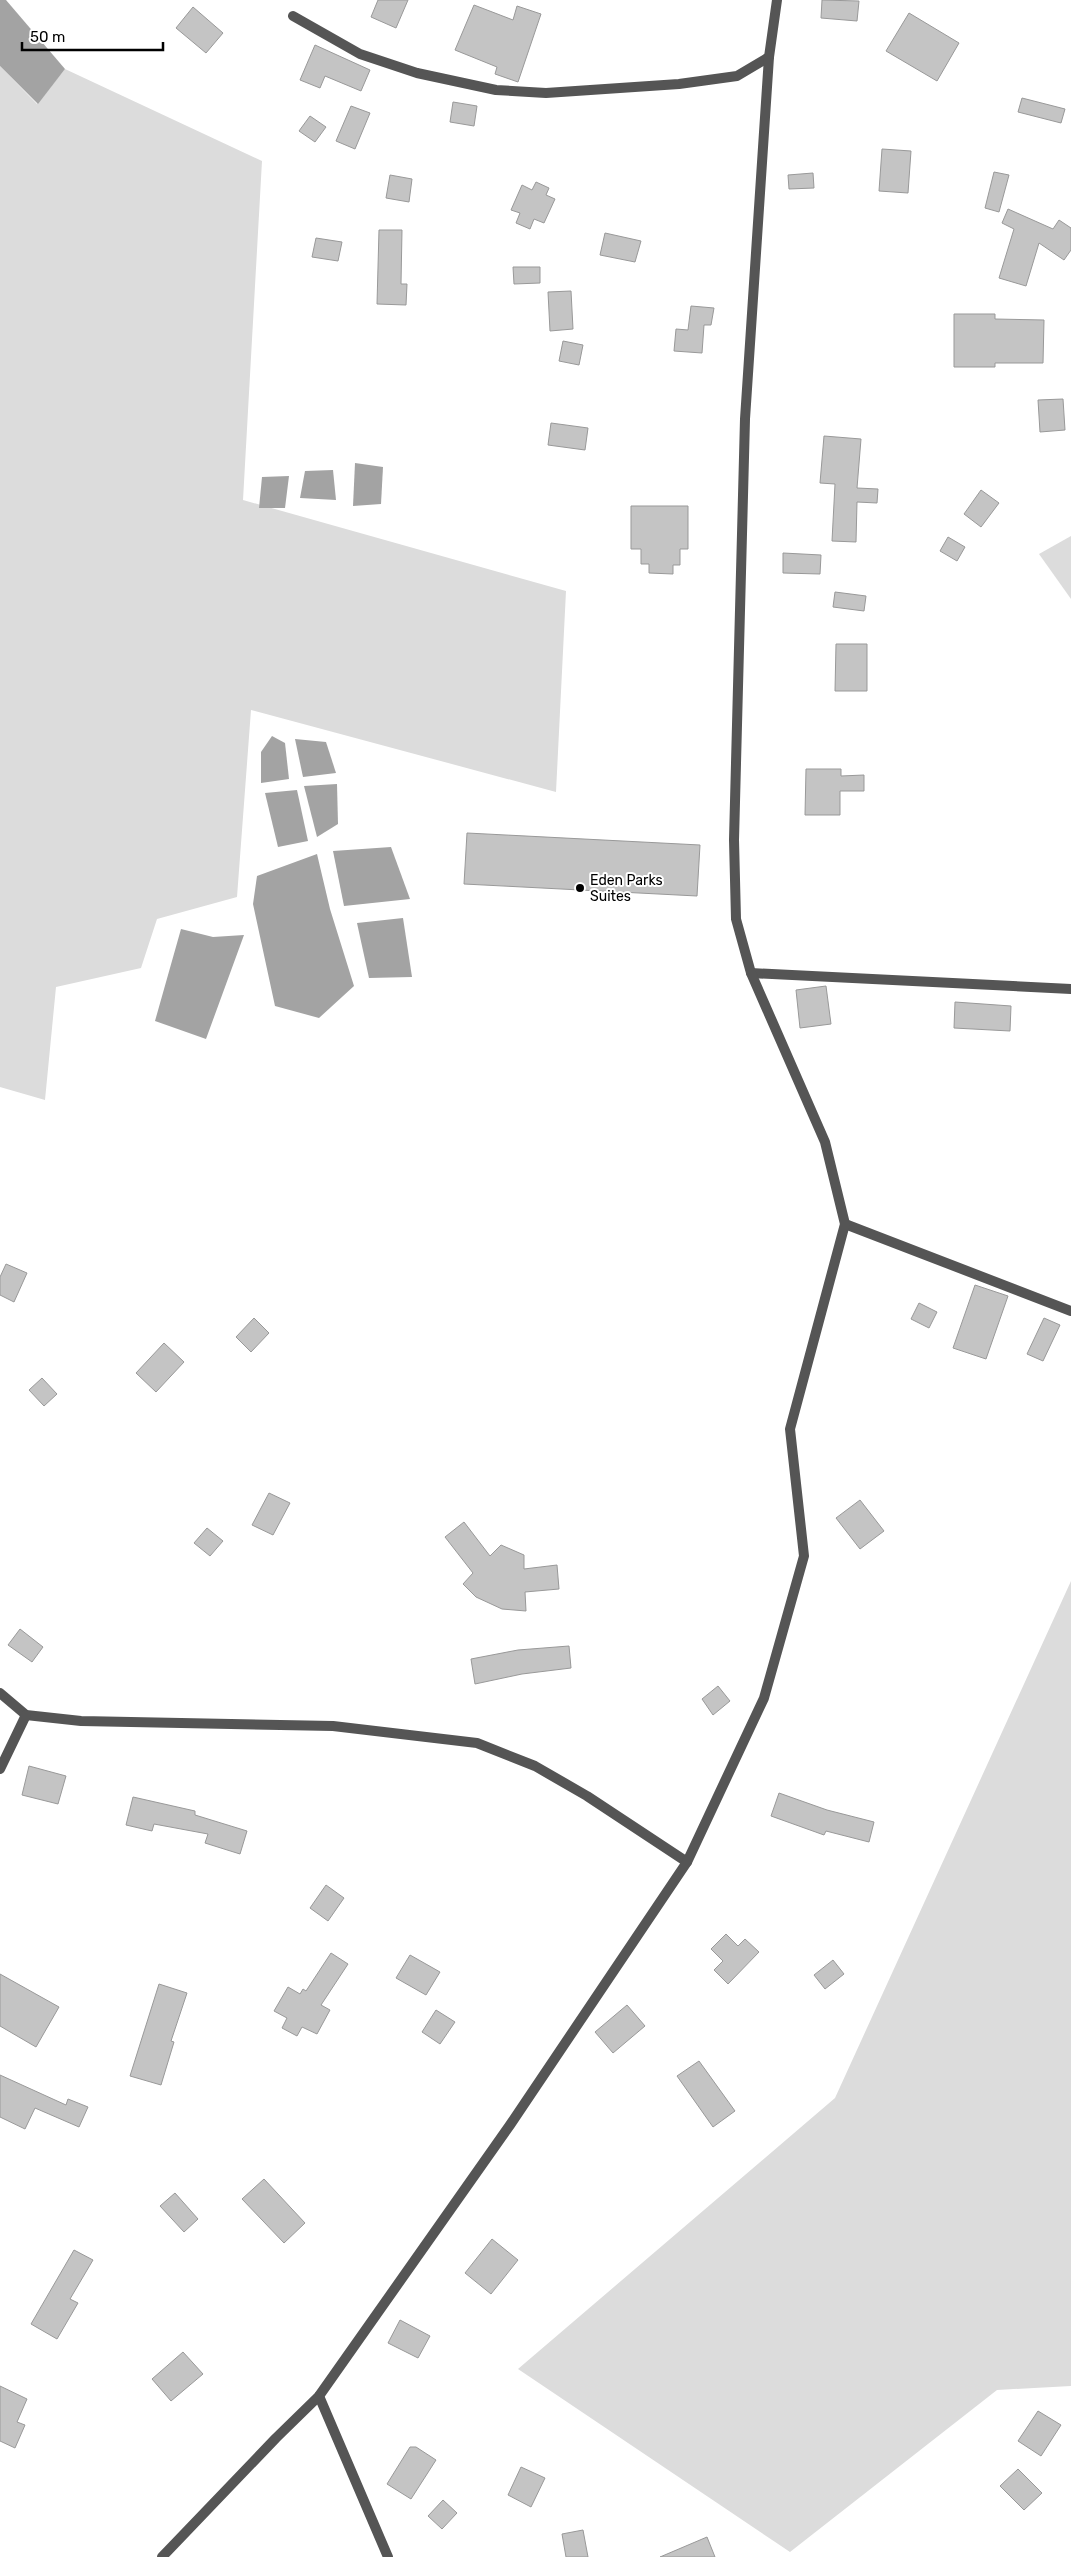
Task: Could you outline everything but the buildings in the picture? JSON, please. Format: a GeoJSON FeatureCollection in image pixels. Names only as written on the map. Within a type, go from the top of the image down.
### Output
{"type":"FeatureCollection","features":[{"type":"Feature","properties":{"kind":"street"},"geometry":{"type":"LineString","coordinates":[[162,2557],[319,2396],[510,2125],[687,1862],[764,1698],[804,1556],[790,1429],[845,1224],[824,1142],[751,973],[736,919],[734,840],[745,418],[769,56],[777,0]]}},
{"type":"Feature","properties":{"kind":"street"},"geometry":{"type":"LineString","coordinates":[[293,16],[360,54],[417,73],[496,90],[546,93],[679,84],[737,76],[769,56]]}},
{"type":"Feature","properties":{"kind":"street"},"geometry":{"type":"LineString","coordinates":[[751,973],[1071,989]]}},
{"type":"Feature","properties":{"kind":"street"},"geometry":{"type":"LineString","coordinates":[[845,1224],[1071,1311]]}},
{"type":"Feature","properties":{"kind":"street"},"geometry":{"type":"LineString","coordinates":[[0,1693],[26,1715],[81,1721],[333,1726],[477,1743],[535,1766],[587,1796],[687,1862]]}},
{"type":"Feature","properties":{"kind":"street"},"geometry":{"type":"LineString","coordinates":[[0,1769],[26,1715]]}},
{"type":"Feature","properties":{"kind":"street"},"geometry":{"type":"LineString","coordinates":[[319,2396],[388,2557]]}},
{"type":"Feature","properties":{"kind":"shaded area"},"geometry":{"type":"Polygon","coordinates":[[[0,0],[6,0],[65,69],[38,104],[0,66],[0,0]]]}},
{"type":"Feature","properties":{"kind":"shaded area"},"geometry":{"type":"Polygon","coordinates":[[[0,66],[37,104],[65,69],[262,161],[243,500],[566,591],[556,792],[251,710],[237,897],[157,919],[141,968],[56,987],[45,1100],[0,1087],[0,66]]]}},
{"type":"Feature","properties":{"kind":"shaded area"},"geometry":{"type":"Polygon","coordinates":[[[355,463],[383,467],[381,504],[353,506],[355,463]]]}},
{"type":"Feature","properties":{"kind":"shaded area"},"geometry":{"type":"Polygon","coordinates":[[[333,470],[336,500],[300,498],[305,471],[333,470]]]}},
{"type":"Feature","properties":{"kind":"shaded area"},"geometry":{"type":"Polygon","coordinates":[[[289,476],[285,508],[259,508],[262,477],[289,476]]]}},
{"type":"Feature","properties":{"kind":"shaded area"},"geometry":{"type":"Polygon","coordinates":[[[1071,536],[1071,599],[1039,554],[1071,536]]]}},
{"type":"Feature","properties":{"kind":"shaded area"},"geometry":{"type":"Polygon","coordinates":[[[272,736],[285,743],[289,779],[261,783],[261,752],[272,736]]]}},
{"type":"Feature","properties":{"kind":"shaded area"},"geometry":{"type":"Polygon","coordinates":[[[295,739],[326,742],[336,773],[303,777],[295,739]]]}},
{"type":"Feature","properties":{"kind":"shaded area"},"geometry":{"type":"Polygon","coordinates":[[[337,784],[338,824],[317,837],[304,786],[337,784]]]}},
{"type":"Feature","properties":{"kind":"shaded area"},"geometry":{"type":"Polygon","coordinates":[[[297,790],[308,841],[278,847],[265,793],[297,790]]]}},
{"type":"Feature","properties":{"kind":"shaded area"},"geometry":{"type":"Polygon","coordinates":[[[391,847],[410,899],[344,906],[333,851],[391,847]]]}},
{"type":"Feature","properties":{"kind":"shaded area"},"geometry":{"type":"Polygon","coordinates":[[[317,854],[330,909],[354,986],[319,1018],[275,1006],[253,904],[257,876],[317,854]]]}},
{"type":"Feature","properties":{"kind":"shaded area"},"geometry":{"type":"Polygon","coordinates":[[[403,918],[412,977],[369,978],[357,923],[403,918]]]}},
{"type":"Feature","properties":{"kind":"shaded area"},"geometry":{"type":"Polygon","coordinates":[[[181,929],[213,937],[244,935],[206,1039],[155,1021],[181,929]]]}},
{"type":"Feature","properties":{"kind":"shaded area"},"geometry":{"type":"Polygon","coordinates":[[[1071,1581],[1071,2386],[997,2390],[790,2552],[518,2369],[835,2098],[1071,1581]]]}},
{"type":"Feature","properties":{"kind":"place","name":"Eden Parks Suites"},"geometry":{"type":"Point","coordinates":[580,888]}}]}
